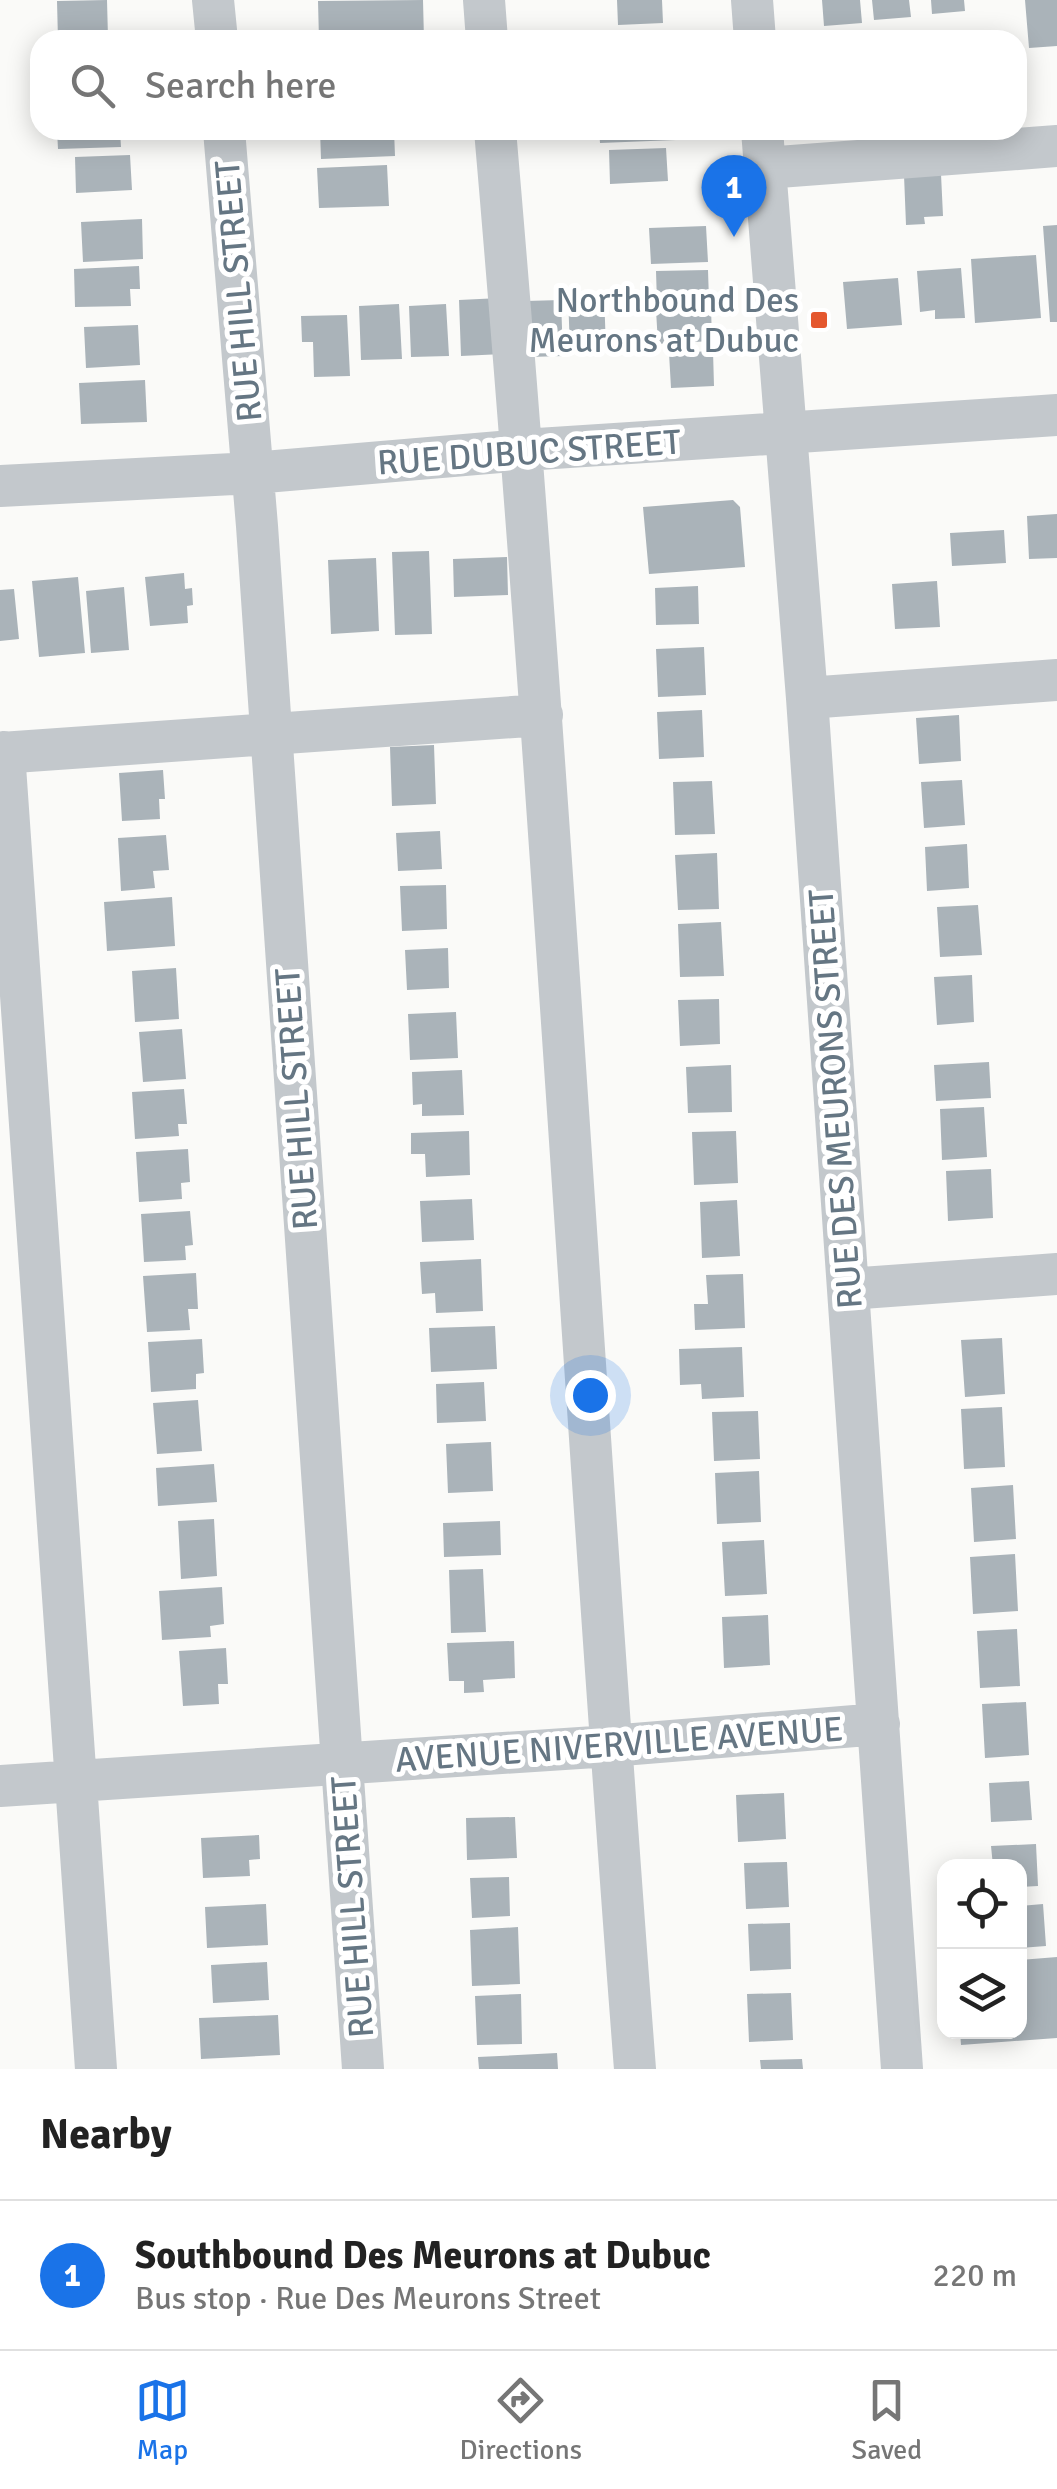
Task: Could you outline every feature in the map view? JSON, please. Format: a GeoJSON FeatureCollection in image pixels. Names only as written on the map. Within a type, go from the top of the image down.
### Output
{"type":"FeatureCollection","features":[{"type":"Feature","properties":{"kind":"street"},"geometry":{"type":"LineString","coordinates":[[213,0],[215,30]]}},
{"type":"Feature","properties":{"kind":"street"},"geometry":{"type":"LineString","coordinates":[[484,0],[487,30]]}},
{"type":"Feature","properties":{"kind":"street"},"geometry":{"type":"LineString","coordinates":[[752,0],[754,30]]}},
{"type":"Feature","properties":{"kind":"street","name":"RUE HILL STREET"},"geometry":{"type":"LineString","coordinates":[[225,140],[253,472],[363,2069]]}},
{"type":"Feature","properties":{"kind":"street"},"geometry":{"type":"LineString","coordinates":[[496,140],[523,450],[635,2069]]}},
{"type":"Feature","properties":{"kind":"street"},"geometry":{"type":"LineString","coordinates":[[764,149],[1057,146]]}},
{"type":"Feature","properties":{"kind":"street","name":"RUE DES MEURONS STREET"},"geometry":{"type":"LineString","coordinates":[[764,149],[807,698],[902,2069]]}},
{"type":"Feature","properties":{"kind":"street","name":"RUE DUBUC STREET"},"geometry":{"type":"LineString","coordinates":[[0,486],[1057,416]]}},
{"type":"Feature","properties":{"kind":"street"},"geometry":{"type":"LineString","coordinates":[[807,698],[1057,680]]}},
{"type":"Feature","properties":{"kind":"street"},"geometry":{"type":"LineString","coordinates":[[96,2069],[2,753],[542,715]]}},
{"type":"Feature","properties":{"kind":"street"},"geometry":{"type":"LineString","coordinates":[[848,1289],[1057,1274]]}},
{"type":"Feature","properties":{"kind":"street","name":"AVENUE NIVERVILLE AVENUE"},"geometry":{"type":"LineString","coordinates":[[0,1786],[610,1746],[879,1724]]}},
{"type":"Feature","properties":{"kind":"building"},"geometry":{"type":"Polygon","coordinates":[[[107,0],[108,30],[58,30],[57,1],[107,0]]]}},
{"type":"Feature","properties":{"kind":"building"},"geometry":{"type":"Polygon","coordinates":[[[423,0],[424,30],[319,30],[318,1],[423,0]]]}},
{"type":"Feature","properties":{"kind":"building"},"geometry":{"type":"Polygon","coordinates":[[[617,0],[662,0],[663,23],[618,25],[617,0]]]}},
{"type":"Feature","properties":{"kind":"building"},"geometry":{"type":"Polygon","coordinates":[[[822,0],[860,0],[862,23],[824,26],[822,0]]]}},
{"type":"Feature","properties":{"kind":"building"},"geometry":{"type":"Polygon","coordinates":[[[872,0],[909,0],[911,17],[874,20],[872,0]]]}},
{"type":"Feature","properties":{"kind":"building"},"geometry":{"type":"Polygon","coordinates":[[[931,0],[964,0],[965,11],[932,14],[931,0]]]}},
{"type":"Feature","properties":{"kind":"building"},"geometry":{"type":"Polygon","coordinates":[[[1025,0],[1057,0],[1057,46],[1029,48],[1025,0]]]}},
{"type":"Feature","properties":{"kind":"building"},"geometry":{"type":"Polygon","coordinates":[[[58,140],[121,140],[121,147],[58,149],[58,140]]]}},
{"type":"Feature","properties":{"kind":"building"},"geometry":{"type":"Polygon","coordinates":[[[320,140],[394,140],[395,156],[321,159],[320,140]]]}},
{"type":"Feature","properties":{"kind":"building"},"geometry":{"type":"Polygon","coordinates":[[[600,140],[676,140],[600,143],[600,140]]]}},
{"type":"Feature","properties":{"kind":"building"},"geometry":{"type":"Polygon","coordinates":[[[666,148],[668,181],[610,184],[609,150],[666,148]]]}},
{"type":"Feature","properties":{"kind":"building"},"geometry":{"type":"Polygon","coordinates":[[[130,155],[132,190],[76,193],[75,157],[130,155]]]}},
{"type":"Feature","properties":{"kind":"building"},"geometry":{"type":"Polygon","coordinates":[[[387,165],[389,206],[319,208],[317,168],[387,165]]]}},
{"type":"Feature","properties":{"kind":"building"},"geometry":{"type":"Polygon","coordinates":[[[941,174],[943,216],[924,217],[925,224],[906,225],[904,175],[941,174]]]}},
{"type":"Feature","properties":{"kind":"building"},"geometry":{"type":"Polygon","coordinates":[[[142,219],[143,259],[83,262],[81,222],[142,219]]]}},
{"type":"Feature","properties":{"kind":"building"},"geometry":{"type":"Polygon","coordinates":[[[1057,225],[1057,322],[1050,322],[1043,226],[1057,225]]]}},
{"type":"Feature","properties":{"kind":"building"},"geometry":{"type":"Polygon","coordinates":[[[706,226],[708,262],[651,264],[649,228],[706,226]]]}},
{"type":"Feature","properties":{"kind":"building"},"geometry":{"type":"Polygon","coordinates":[[[1036,255],[1041,318],[975,323],[971,259],[1036,255]]]}},
{"type":"Feature","properties":{"kind":"building"},"geometry":{"type":"Polygon","coordinates":[[[139,266],[140,289],[130,289],[131,306],[75,307],[74,269],[139,266]]]}},
{"type":"Feature","properties":{"kind":"building"},"geometry":{"type":"Polygon","coordinates":[[[961,268],[965,318],[935,319],[935,310],[920,312],[917,271],[961,268]]]}},
{"type":"Feature","properties":{"kind":"building"},"geometry":{"type":"Polygon","coordinates":[[[708,270],[709,301],[657,303],[656,271],[708,270]]]}},
{"type":"Feature","properties":{"kind":"building"},"geometry":{"type":"Polygon","coordinates":[[[898,278],[902,325],[847,329],[843,282],[898,278]]]}},
{"type":"Feature","properties":{"kind":"building"},"geometry":{"type":"Polygon","coordinates":[[[604,292],[606,350],[570,351],[568,294],[604,292]]]}},
{"type":"Feature","properties":{"kind":"building"},"geometry":{"type":"Polygon","coordinates":[[[500,298],[503,354],[461,356],[459,300],[500,298]]]}},
{"type":"Feature","properties":{"kind":"building"},"geometry":{"type":"Polygon","coordinates":[[[561,300],[563,356],[529,357],[526,301],[561,300]]]}},
{"type":"Feature","properties":{"kind":"building"},"geometry":{"type":"Polygon","coordinates":[[[399,304],[402,359],[361,360],[359,306],[399,304]]]}},
{"type":"Feature","properties":{"kind":"building"},"geometry":{"type":"Polygon","coordinates":[[[446,304],[449,356],[411,357],[409,306],[446,304]]]}},
{"type":"Feature","properties":{"kind":"building"},"geometry":{"type":"Polygon","coordinates":[[[711,307],[712,341],[658,344],[656,310],[711,307]]]}},
{"type":"Feature","properties":{"kind":"building"},"geometry":{"type":"Polygon","coordinates":[[[347,315],[350,376],[314,377],[313,342],[302,342],[301,316],[347,315]]]}},
{"type":"Feature","properties":{"kind":"building"},"geometry":{"type":"Polygon","coordinates":[[[138,325],[140,365],[86,368],[84,327],[138,325]]]}},
{"type":"Feature","properties":{"kind":"building"},"geometry":{"type":"Polygon","coordinates":[[[713,351],[714,386],[671,388],[669,353],[713,351]]]}},
{"type":"Feature","properties":{"kind":"building"},"geometry":{"type":"Polygon","coordinates":[[[145,380],[147,422],[81,424],[79,383],[145,380]]]}},
{"type":"Feature","properties":{"kind":"building"},"geometry":{"type":"Polygon","coordinates":[[[733,500],[740,507],[745,567],[649,574],[643,507],[733,500]]]}},
{"type":"Feature","properties":{"kind":"building"},"geometry":{"type":"Polygon","coordinates":[[[1057,514],[1057,558],[1029,559],[1027,516],[1057,514]]]}},
{"type":"Feature","properties":{"kind":"building"},"geometry":{"type":"Polygon","coordinates":[[[1004,530],[1006,563],[952,566],[950,533],[1004,530]]]}},
{"type":"Feature","properties":{"kind":"building"},"geometry":{"type":"Polygon","coordinates":[[[429,551],[432,634],[395,635],[392,552],[429,551]]]}},
{"type":"Feature","properties":{"kind":"building"},"geometry":{"type":"Polygon","coordinates":[[[507,557],[508,595],[454,597],[453,559],[507,557]]]}},
{"type":"Feature","properties":{"kind":"building"},"geometry":{"type":"Polygon","coordinates":[[[376,558],[379,631],[331,634],[328,560],[376,558]]]}},
{"type":"Feature","properties":{"kind":"building"},"geometry":{"type":"Polygon","coordinates":[[[184,573],[185,589],[192,588],[188,623],[150,626],[145,577],[184,573]]]}},
{"type":"Feature","properties":{"kind":"building"},"geometry":{"type":"Polygon","coordinates":[[[78,577],[85,653],[39,657],[32,581],[78,577]]]}},
{"type":"Feature","properties":{"kind":"building"},"geometry":{"type":"Polygon","coordinates":[[[937,581],[940,627],[895,629],[892,584],[937,581]]]}},
{"type":"Feature","properties":{"kind":"building"},"geometry":{"type":"Polygon","coordinates":[[[698,586],[699,624],[656,625],[655,588],[698,586]]]}},
{"type":"Feature","properties":{"kind":"building"},"geometry":{"type":"Polygon","coordinates":[[[124,587],[129,650],[91,653],[86,591],[124,587]]]}},
{"type":"Feature","properties":{"kind":"building"},"geometry":{"type":"Polygon","coordinates":[[[14,589],[19,639],[0,641],[0,590],[14,589]]]}},
{"type":"Feature","properties":{"kind":"building"},"geometry":{"type":"Polygon","coordinates":[[[704,647],[706,695],[658,697],[656,649],[704,647]]]}},
{"type":"Feature","properties":{"kind":"building"},"geometry":{"type":"Polygon","coordinates":[[[702,710],[704,757],[659,759],[657,712],[702,710]]]}},
{"type":"Feature","properties":{"kind":"building"},"geometry":{"type":"Polygon","coordinates":[[[959,715],[961,761],[919,764],[916,718],[959,715]]]}},
{"type":"Feature","properties":{"kind":"building"},"geometry":{"type":"Polygon","coordinates":[[[434,745],[436,804],[392,806],[390,747],[434,745]]]}},
{"type":"Feature","properties":{"kind":"building"},"geometry":{"type":"Polygon","coordinates":[[[163,770],[165,799],[159,799],[160,819],[122,821],[119,773],[163,770]]]}},
{"type":"Feature","properties":{"kind":"building"},"geometry":{"type":"Polygon","coordinates":[[[962,780],[965,825],[924,828],[921,782],[962,780]]]}},
{"type":"Feature","properties":{"kind":"building"},"geometry":{"type":"Polygon","coordinates":[[[712,781],[715,834],[675,835],[673,782],[712,781]]]}},
{"type":"Feature","properties":{"kind":"building"},"geometry":{"type":"Polygon","coordinates":[[[440,831],[442,869],[398,871],[396,833],[440,831]]]}},
{"type":"Feature","properties":{"kind":"building"},"geometry":{"type":"Polygon","coordinates":[[[166,835],[169,870],[153,871],[155,888],[121,891],[118,838],[166,835]]]}},
{"type":"Feature","properties":{"kind":"building"},"geometry":{"type":"Polygon","coordinates":[[[967,844],[969,888],[927,891],[925,847],[967,844]]]}},
{"type":"Feature","properties":{"kind":"building"},"geometry":{"type":"Polygon","coordinates":[[[717,853],[719,909],[678,910],[675,855],[717,853]]]}},
{"type":"Feature","properties":{"kind":"building"},"geometry":{"type":"Polygon","coordinates":[[[446,885],[447,929],[402,931],[400,886],[446,885]]]}},
{"type":"Feature","properties":{"kind":"building"},"geometry":{"type":"Polygon","coordinates":[[[172,897],[175,946],[107,951],[104,902],[172,897]]]}},
{"type":"Feature","properties":{"kind":"building"},"geometry":{"type":"Polygon","coordinates":[[[978,905],[982,955],[940,957],[937,907],[978,905]]]}},
{"type":"Feature","properties":{"kind":"building"},"geometry":{"type":"Polygon","coordinates":[[[721,922],[724,976],[680,977],[678,924],[721,922]]]}},
{"type":"Feature","properties":{"kind":"building"},"geometry":{"type":"Polygon","coordinates":[[[448,948],[449,988],[407,990],[405,950],[448,948]]]}},
{"type":"Feature","properties":{"kind":"building"},"geometry":{"type":"Polygon","coordinates":[[[176,968],[179,1019],[135,1022],[132,971],[176,968]]]}},
{"type":"Feature","properties":{"kind":"building"},"geometry":{"type":"Polygon","coordinates":[[[972,975],[974,1022],[937,1025],[934,977],[972,975]]]}},
{"type":"Feature","properties":{"kind":"building"},"geometry":{"type":"Polygon","coordinates":[[[719,999],[720,1044],[680,1046],[678,1000],[719,999]]]}},
{"type":"Feature","properties":{"kind":"building"},"geometry":{"type":"Polygon","coordinates":[[[456,1012],[458,1058],[410,1060],[408,1014],[456,1012]]]}},
{"type":"Feature","properties":{"kind":"building"},"geometry":{"type":"Polygon","coordinates":[[[182,1029],[186,1079],[143,1082],[139,1032],[182,1029]]]}},
{"type":"Feature","properties":{"kind":"building"},"geometry":{"type":"Polygon","coordinates":[[[989,1062],[991,1098],[936,1101],[934,1065],[989,1062]]]}},
{"type":"Feature","properties":{"kind":"building"},"geometry":{"type":"Polygon","coordinates":[[[731,1065],[732,1112],[688,1113],[686,1067],[731,1065]]]}},
{"type":"Feature","properties":{"kind":"building"},"geometry":{"type":"Polygon","coordinates":[[[462,1070],[464,1115],[422,1116],[422,1104],[413,1105],[412,1072],[462,1070]]]}},
{"type":"Feature","properties":{"kind":"building"},"geometry":{"type":"Polygon","coordinates":[[[184,1089],[187,1124],[178,1124],[179,1136],[135,1139],[132,1092],[184,1089]]]}},
{"type":"Feature","properties":{"kind":"building"},"geometry":{"type":"Polygon","coordinates":[[[984,1107],[987,1157],[942,1160],[940,1109],[984,1107]]]}},
{"type":"Feature","properties":{"kind":"building"},"geometry":{"type":"Polygon","coordinates":[[[469,1131],[470,1175],[426,1177],[425,1154],[411,1154],[411,1133],[469,1131]]]}},
{"type":"Feature","properties":{"kind":"building"},"geometry":{"type":"Polygon","coordinates":[[[736,1131],[738,1183],[694,1185],[692,1132],[736,1131]]]}},
{"type":"Feature","properties":{"kind":"building"},"geometry":{"type":"Polygon","coordinates":[[[188,1149],[190,1182],[181,1183],[182,1199],[139,1202],[136,1152],[188,1149]]]}},
{"type":"Feature","properties":{"kind":"building"},"geometry":{"type":"Polygon","coordinates":[[[991,1169],[993,1218],[948,1221],[946,1171],[991,1169]]]}},
{"type":"Feature","properties":{"kind":"building"},"geometry":{"type":"Polygon","coordinates":[[[472,1199],[474,1240],[422,1242],[420,1201],[472,1199]]]}},
{"type":"Feature","properties":{"kind":"building"},"geometry":{"type":"Polygon","coordinates":[[[737,1200],[740,1256],[702,1258],[700,1202],[737,1200]]]}},
{"type":"Feature","properties":{"kind":"building"},"geometry":{"type":"Polygon","coordinates":[[[190,1211],[193,1245],[185,1246],[186,1260],[144,1262],[141,1214],[190,1211]]]}},
{"type":"Feature","properties":{"kind":"building"},"geometry":{"type":"Polygon","coordinates":[[[481,1259],[483,1311],[436,1313],[435,1293],[422,1294],[420,1262],[481,1259]]]}},
{"type":"Feature","properties":{"kind":"building"},"geometry":{"type":"Polygon","coordinates":[[[196,1273],[198,1309],[188,1309],[190,1330],[147,1332],[143,1276],[196,1273]]]}},
{"type":"Feature","properties":{"kind":"building"},"geometry":{"type":"Polygon","coordinates":[[[743,1274],[745,1328],[695,1330],[694,1304],[708,1304],[706,1275],[743,1274]]]}},
{"type":"Feature","properties":{"kind":"building"},"geometry":{"type":"Polygon","coordinates":[[[495,1326],[497,1369],[431,1372],[429,1328],[495,1326]]]}},
{"type":"Feature","properties":{"kind":"building"},"geometry":{"type":"Polygon","coordinates":[[[1002,1338],[1005,1394],[965,1397],[961,1340],[1002,1338]]]}},
{"type":"Feature","properties":{"kind":"building"},"geometry":{"type":"Polygon","coordinates":[[[202,1339],[204,1373],[196,1374],[196,1389],[151,1392],[148,1342],[202,1339]]]}},
{"type":"Feature","properties":{"kind":"building"},"geometry":{"type":"Polygon","coordinates":[[[742,1347],[744,1397],[702,1399],[701,1384],[680,1385],[679,1349],[742,1347]]]}},
{"type":"Feature","properties":{"kind":"building"},"geometry":{"type":"Polygon","coordinates":[[[484,1382],[486,1421],[437,1423],[436,1384],[484,1382]]]}},
{"type":"Feature","properties":{"kind":"building"},"geometry":{"type":"Polygon","coordinates":[[[198,1400],[202,1451],[157,1454],[153,1403],[198,1400]]]}},
{"type":"Feature","properties":{"kind":"building"},"geometry":{"type":"Polygon","coordinates":[[[1002,1407],[1005,1467],[964,1469],[961,1409],[1002,1407]]]}},
{"type":"Feature","properties":{"kind":"building"},"geometry":{"type":"Polygon","coordinates":[[[758,1411],[760,1459],[714,1461],[712,1412],[758,1411]]]}},
{"type":"Feature","properties":{"kind":"building"},"geometry":{"type":"Polygon","coordinates":[[[491,1442],[493,1491],[448,1493],[446,1444],[491,1442]]]}},
{"type":"Feature","properties":{"kind":"building"},"geometry":{"type":"Polygon","coordinates":[[[214,1464],[217,1502],[158,1506],[156,1468],[214,1464]]]}},
{"type":"Feature","properties":{"kind":"building"},"geometry":{"type":"Polygon","coordinates":[[[759,1471],[761,1522],[717,1524],[715,1473],[759,1471]]]}},
{"type":"Feature","properties":{"kind":"building"},"geometry":{"type":"Polygon","coordinates":[[[1013,1485],[1016,1539],[974,1542],[971,1488],[1013,1485]]]}},
{"type":"Feature","properties":{"kind":"building"},"geometry":{"type":"Polygon","coordinates":[[[214,1519],[217,1576],[181,1579],[178,1521],[214,1519]]]}},
{"type":"Feature","properties":{"kind":"building"},"geometry":{"type":"Polygon","coordinates":[[[500,1521],[501,1555],[444,1557],[443,1523],[500,1521]]]}},
{"type":"Feature","properties":{"kind":"building"},"geometry":{"type":"Polygon","coordinates":[[[764,1540],[767,1594],[725,1596],[722,1542],[764,1540]]]}},
{"type":"Feature","properties":{"kind":"building"},"geometry":{"type":"Polygon","coordinates":[[[1015,1554],[1018,1611],[973,1614],[970,1557],[1015,1554]]]}},
{"type":"Feature","properties":{"kind":"building"},"geometry":{"type":"Polygon","coordinates":[[[483,1569],[486,1632],[451,1633],[449,1570],[483,1569]]]}},
{"type":"Feature","properties":{"kind":"building"},"geometry":{"type":"Polygon","coordinates":[[[222,1587],[224,1624],[210,1626],[211,1637],[162,1640],[159,1591],[222,1587]]]}},
{"type":"Feature","properties":{"kind":"building"},"geometry":{"type":"Polygon","coordinates":[[[768,1615],[770,1665],[724,1668],[722,1617],[768,1615]]]}},
{"type":"Feature","properties":{"kind":"building"},"geometry":{"type":"Polygon","coordinates":[[[1017,1629],[1020,1686],[980,1688],[977,1631],[1017,1629]]]}},
{"type":"Feature","properties":{"kind":"building"},"geometry":{"type":"Polygon","coordinates":[[[514,1641],[515,1678],[483,1680],[484,1692],[464,1693],[464,1681],[449,1681],[447,1643],[514,1641]]]}},
{"type":"Feature","properties":{"kind":"building"},"geometry":{"type":"Polygon","coordinates":[[[226,1648],[228,1684],[218,1684],[219,1704],[183,1706],[179,1651],[226,1648]]]}},
{"type":"Feature","properties":{"kind":"building"},"geometry":{"type":"Polygon","coordinates":[[[1026,1702],[1029,1755],[985,1758],[982,1704],[1026,1702]]]}},
{"type":"Feature","properties":{"kind":"building"},"geometry":{"type":"Polygon","coordinates":[[[1029,1781],[1032,1820],[991,1822],[989,1783],[1029,1781]]]}},
{"type":"Feature","properties":{"kind":"building"},"geometry":{"type":"Polygon","coordinates":[[[784,1793],[786,1839],[738,1842],[736,1795],[784,1793]]]}},
{"type":"Feature","properties":{"kind":"building"},"geometry":{"type":"Polygon","coordinates":[[[515,1817],[517,1858],[467,1860],[466,1818],[515,1817]]]}},
{"type":"Feature","properties":{"kind":"building"},"geometry":{"type":"Polygon","coordinates":[[[259,1835],[260,1859],[249,1860],[250,1876],[203,1878],[201,1838],[259,1835]]]}},
{"type":"Feature","properties":{"kind":"building"},"geometry":{"type":"Polygon","coordinates":[[[1036,1844],[1038,1886],[1027,1887],[1027,1859],[992,1859],[991,1846],[1036,1844]]]}},
{"type":"Feature","properties":{"kind":"building"},"geometry":{"type":"Polygon","coordinates":[[[787,1862],[789,1907],[746,1909],[744,1863],[787,1862]]]}},
{"type":"Feature","properties":{"kind":"building"},"geometry":{"type":"Polygon","coordinates":[[[509,1877],[510,1916],[472,1918],[470,1878],[509,1877]]]}},
{"type":"Feature","properties":{"kind":"building"},"geometry":{"type":"Polygon","coordinates":[[[266,1904],[268,1945],[207,1948],[205,1907],[266,1904]]]}},
{"type":"Feature","properties":{"kind":"building"},"geometry":{"type":"Polygon","coordinates":[[[1043,1904],[1046,1946],[1027,1947],[1027,1905],[1043,1904]]]}},
{"type":"Feature","properties":{"kind":"building"},"geometry":{"type":"Polygon","coordinates":[[[790,1923],[791,1969],[750,1971],[748,1924],[790,1923]]]}},
{"type":"Feature","properties":{"kind":"building"},"geometry":{"type":"Polygon","coordinates":[[[518,1927],[520,1984],[472,1986],[470,1930],[518,1927]]]}},
{"type":"Feature","properties":{"kind":"building"},"geometry":{"type":"Polygon","coordinates":[[[1057,1957],[1057,2038],[961,2045],[961,2039],[1027,2039],[1027,1959],[1057,1957]]]}},
{"type":"Feature","properties":{"kind":"building"},"geometry":{"type":"Polygon","coordinates":[[[267,1962],[269,2000],[213,2003],[211,1965],[267,1962]]]}},
{"type":"Feature","properties":{"kind":"building"},"geometry":{"type":"Polygon","coordinates":[[[791,1993],[793,2040],[749,2042],[747,1994],[791,1993]]]}},
{"type":"Feature","properties":{"kind":"building"},"geometry":{"type":"Polygon","coordinates":[[[521,1994],[522,2044],[477,2045],[475,1996],[521,1994]]]}},
{"type":"Feature","properties":{"kind":"building"},"geometry":{"type":"Polygon","coordinates":[[[278,2015],[280,2055],[201,2059],[199,2018],[278,2015]]]}},
{"type":"Feature","properties":{"kind":"building"},"geometry":{"type":"Polygon","coordinates":[[[557,2053],[558,2069],[479,2069],[478,2057],[557,2053]]]}},
{"type":"Feature","properties":{"kind":"building"},"geometry":{"type":"Polygon","coordinates":[[[802,2059],[803,2069],[761,2069],[760,2060],[802,2059]]]}},
{"type":"Feature","properties":{"kind":"place","name":"Southbound Des Meurons at Dubuc"},"geometry":{"type":"Point","coordinates":[734,237]}},
{"type":"Feature","properties":{"kind":"place","name":"Northbound Des Meurons at Dubuc"},"geometry":{"type":"Point","coordinates":[819,320]}}]}
